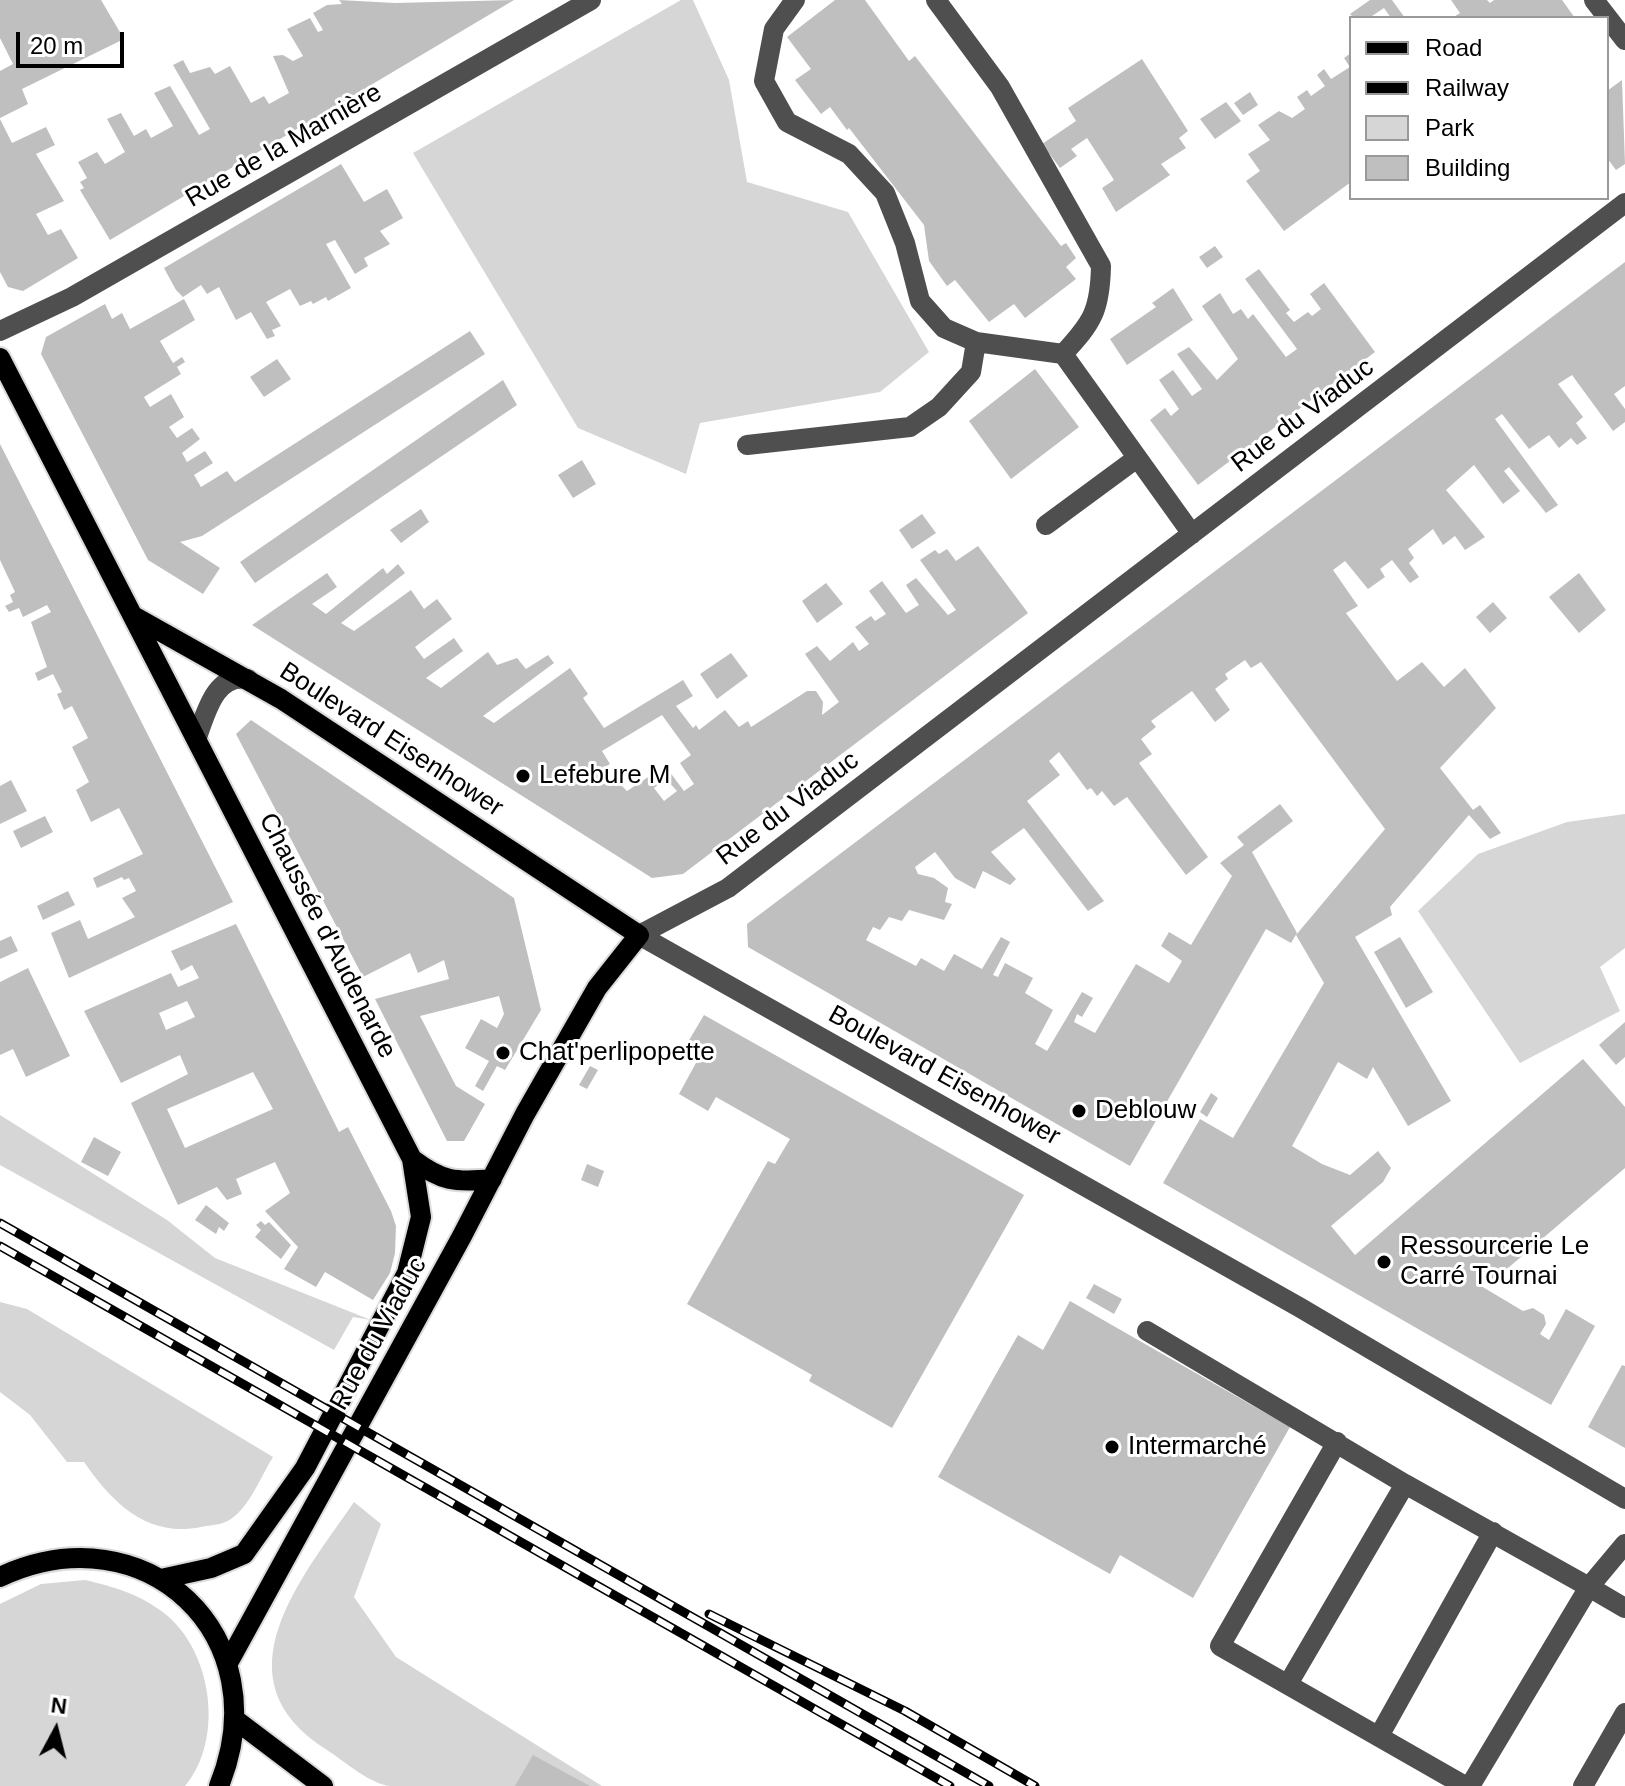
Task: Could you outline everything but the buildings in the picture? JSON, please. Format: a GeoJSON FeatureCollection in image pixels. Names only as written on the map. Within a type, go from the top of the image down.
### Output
{"type":"FeatureCollection","features":[{"type":"Feature","properties":{"kind":"main road","name":"Chaussée d'Audenarde"},"geometry":{"type":"LineString","coordinates":[[0,358],[412,1159]]}},
{"type":"Feature","properties":{"kind":"main road"},"geometry":{"type":"LineString","coordinates":[[135,617],[248,679]]}},
{"type":"Feature","properties":{"kind":"main road","name":"Boulevard Eisenhower"},"geometry":{"type":"LineString","coordinates":[[248,679],[639,935]]}},
{"type":"Feature","properties":{"kind":"main road","name":"Rue du Viaduc"},"geometry":{"type":"LineString","coordinates":[[228,1663],[597,988],[639,935]]}},
{"type":"Feature","properties":{"kind":"main road"},"geometry":{"type":"LineString","coordinates":[[412,1159],[442,1178],[461,1182],[492,1179]]}},
{"type":"Feature","properties":{"kind":"main road","name":"Rue du Viaduc"},"geometry":{"type":"LineString","coordinates":[[161,1579],[211,1568],[244,1554],[305,1468],[407,1273],[421,1217],[412,1159]]}},
{"type":"Feature","properties":{"kind":"main road"},"geometry":{"type":"LineString","coordinates":[[0,1577],[26,1565],[69,1558],[112,1561],[161,1579],[186,1597],[211,1627],[228,1663],[237,1721],[231,1758],[219,1786]]}},
{"type":"Feature","properties":{"kind":"main road"},"geometry":{"type":"LineString","coordinates":[[237,1721],[323,1786]]}},
{"type":"Feature","properties":{"kind":"street","name":"Rue de la Marnière"},"geometry":{"type":"LineString","coordinates":[[0,331],[72,297],[591,0]]}},
{"type":"Feature","properties":{"kind":"street"},"geometry":{"type":"LineString","coordinates":[[795,0],[774,29],[764,81],[787,122],[849,154],[885,193],[905,243],[920,301],[944,328],[976,342],[1063,354],[1192,534]]}},
{"type":"Feature","properties":{"kind":"street"},"geometry":{"type":"LineString","coordinates":[[936,0],[1000,87],[1101,266],[1100,299],[1085,330],[1063,354]]}},
{"type":"Feature","properties":{"kind":"street"},"geometry":{"type":"LineString","coordinates":[[1594,0],[1606,16]]}},
{"type":"Feature","properties":{"kind":"street"},"geometry":{"type":"LineString","coordinates":[[1609,19],[1625,40]]}},
{"type":"Feature","properties":{"kind":"street","name":"Rue du Viaduc"},"geometry":{"type":"LineString","coordinates":[[639,935],[728,888],[1625,203]]}},
{"type":"Feature","properties":{"kind":"street"},"geometry":{"type":"LineString","coordinates":[[747,445],[910,427],[939,407],[971,372],[976,342]]}},
{"type":"Feature","properties":{"kind":"street"},"geometry":{"type":"LineString","coordinates":[[1046,525],[1137,458]]}},
{"type":"Feature","properties":{"kind":"street"},"geometry":{"type":"LineString","coordinates":[[197,737],[212,698],[223,684],[238,677],[248,679]]}},
{"type":"Feature","properties":{"kind":"street","name":"Boulevard Eisenhower"},"geometry":{"type":"LineString","coordinates":[[639,935],[1299,1307],[1625,1499]]}},
{"type":"Feature","properties":{"kind":"street"},"geometry":{"type":"LineString","coordinates":[[1147,1331],[1405,1484],[1625,1608]]}},
{"type":"Feature","properties":{"kind":"street"},"geometry":{"type":"LineString","coordinates":[[1337,1442],[1220,1646],[1468,1786],[1589,1587],[1625,1544]]}},
{"type":"Feature","properties":{"kind":"street"},"geometry":{"type":"LineString","coordinates":[[1288,1684],[1405,1484]]}},
{"type":"Feature","properties":{"kind":"street"},"geometry":{"type":"LineString","coordinates":[[1379,1736],[1493,1532]]}},
{"type":"Feature","properties":{"kind":"street"},"geometry":{"type":"LineString","coordinates":[[1583,1786],[1625,1713]]}},
{"type":"Feature","properties":{"kind":"green space"},"geometry":{"type":"Polygon","coordinates":[[[681,0],[693,0],[729,80],[747,182],[848,212],[929,352],[880,392],[700,423],[686,474],[578,428],[413,153],[681,0]]]}},
{"type":"Feature","properties":{"kind":"green space"},"geometry":{"type":"Polygon","coordinates":[[[1625,814],[1625,948],[1600,967],[1620,1011],[1520,1063],[1418,911],[1478,854],[1567,822],[1625,814]]]}},
{"type":"Feature","properties":{"kind":"green space"},"geometry":{"type":"Polygon","coordinates":[[[0,1115],[167,1220],[215,1258],[371,1320],[353,1317],[334,1350],[0,1165],[0,1115]]]}},
{"type":"Feature","properties":{"kind":"green space"},"geometry":{"type":"Polygon","coordinates":[[[0,1302],[27,1309],[273,1457],[238,1513],[220,1524],[181,1529],[163,1527],[132,1514],[106,1491],[84,1462],[67,1462],[30,1415],[0,1392],[0,1302]]]}},
{"type":"Feature","properties":{"kind":"green space"},"geometry":{"type":"Polygon","coordinates":[[[354,1502],[381,1524],[354,1597],[396,1657],[602,1786],[390,1786],[357,1771],[294,1722],[276,1692],[272,1660],[279,1628],[293,1595],[312,1563],[354,1502]]]}},
{"type":"Feature","properties":{"kind":"green space"},"geometry":{"type":"Polygon","coordinates":[[[85,1580],[126,1592],[155,1606],[180,1629],[193,1649],[208,1696],[209,1720],[198,1767],[185,1786],[0,1786],[0,1604],[41,1584],[85,1580]]]}},
{"type":"Feature","properties":{"kind":"railway"},"geometry":{"type":"LineString","coordinates":[[0,1223],[989,1786]]}},
{"type":"Feature","properties":{"kind":"railway"},"geometry":{"type":"LineString","coordinates":[[0,1246],[950,1786]]}},
{"type":"Feature","properties":{"kind":"railway"},"geometry":{"type":"LineString","coordinates":[[709,1614],[905,1711],[1035,1786]]}},
{"type":"Feature","properties":{"kind":"place","name":"Lefebure M"},"geometry":{"type":"Point","coordinates":[523,776]}},
{"type":"Feature","properties":{"kind":"place","name":"Chat'perlipopette"},"geometry":{"type":"Point","coordinates":[503,1053]}},
{"type":"Feature","properties":{"kind":"place","name":"Deblouw"},"geometry":{"type":"Point","coordinates":[1079,1111]}},
{"type":"Feature","properties":{"kind":"place","name":"Ressourcerie Le Carré Tournai"},"geometry":{"type":"Point","coordinates":[1384,1262]}},
{"type":"Feature","properties":{"kind":"place","name":"Intermarché"},"geometry":{"type":"Point","coordinates":[1112,1447]}}]}
